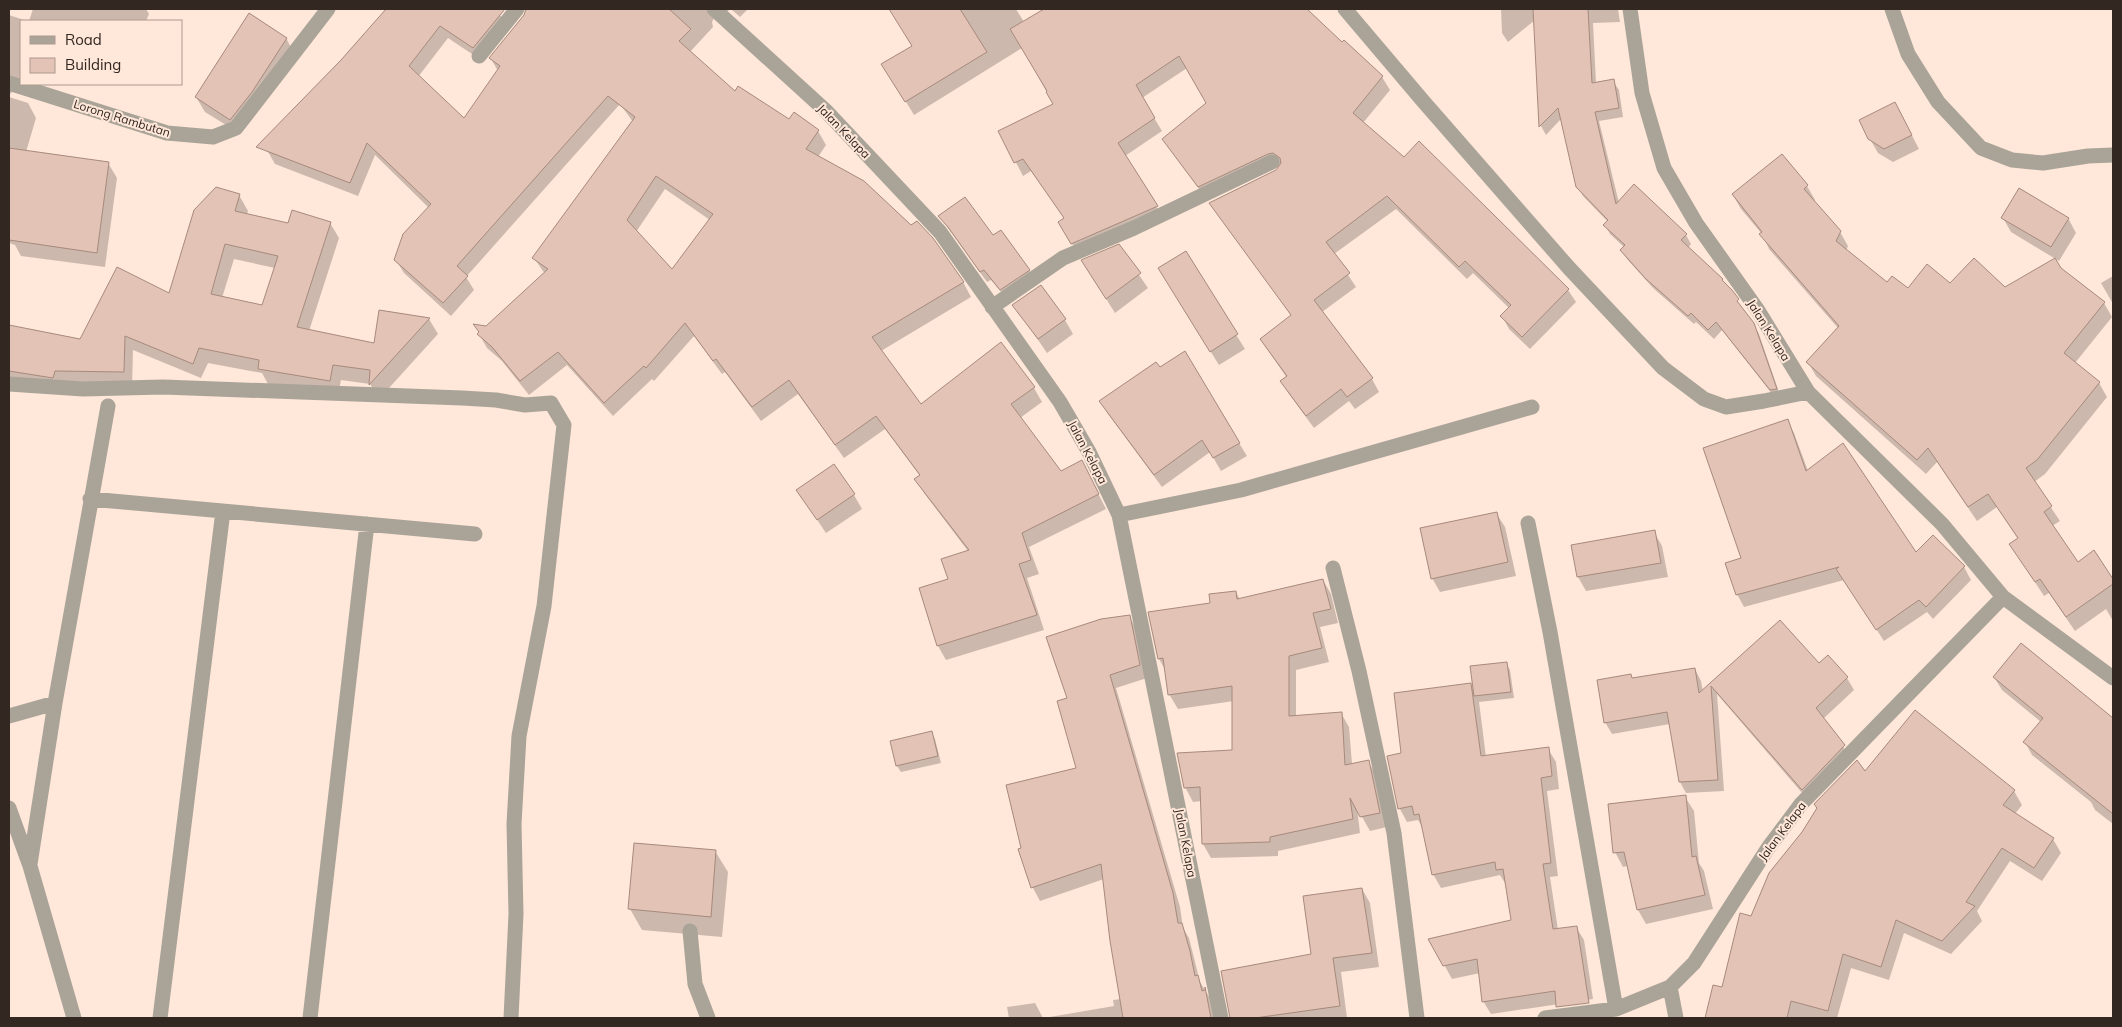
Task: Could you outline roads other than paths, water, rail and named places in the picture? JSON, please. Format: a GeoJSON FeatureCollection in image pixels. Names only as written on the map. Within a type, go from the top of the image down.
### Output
{"type":"FeatureCollection","features":[{"type":"Feature","properties":{"kind":"street","name":"Lorong Rambutan"},"geometry":{"type":"LineString","coordinates":[[9,84],[166,134],[212,137],[236,128],[328,9]]}},
{"type":"Feature","properties":{"kind":"street"},"geometry":{"type":"LineString","coordinates":[[479,56],[517,9]]}},
{"type":"Feature","properties":{"kind":"street","name":"Jalan Kelapa"},"geometry":{"type":"LineString","coordinates":[[714,9],[825,110],[940,232],[1060,402],[1089,452],[1119,516],[1221,1018]]}},
{"type":"Feature","properties":{"kind":"street"},"geometry":{"type":"LineString","coordinates":[[1344,9],[1569,268],[1663,368],[1704,399],[1726,407],[1808,392]]}},
{"type":"Feature","properties":{"kind":"street","name":"Jalan Kelapa"},"geometry":{"type":"LineString","coordinates":[[1630,9],[1642,93],[1664,168],[1696,223],[1756,309],[1808,392],[1942,524],[2003,597],[2113,678]]}},
{"type":"Feature","properties":{"kind":"street"},"geometry":{"type":"LineString","coordinates":[[1892,9],[1908,54],[1938,102],[1981,148],[2012,160],[2043,163],[2088,156],[2113,155]]}},
{"type":"Feature","properties":{"kind":"street"},"geometry":{"type":"LineString","coordinates":[[992,307],[1063,258],[1134,228],[1272,162]]}},
{"type":"Feature","properties":{"kind":"street"},"geometry":{"type":"LineString","coordinates":[[9,384],[82,389],[163,387],[462,398],[496,400],[525,405],[551,403],[564,425],[544,606],[519,736],[514,824],[516,914],[511,1018]]}},
{"type":"Feature","properties":{"kind":"street"},"geometry":{"type":"LineString","coordinates":[[30,866],[55,703],[108,406]]}},
{"type":"Feature","properties":{"kind":"street"},"geometry":{"type":"LineString","coordinates":[[1119,516],[1242,490],[1532,407]]}},
{"type":"Feature","properties":{"kind":"street"},"geometry":{"type":"LineString","coordinates":[[90,499],[475,534]]}},
{"type":"Feature","properties":{"kind":"street"},"geometry":{"type":"LineString","coordinates":[[160,1018],[223,511]]}},
{"type":"Feature","properties":{"kind":"street"},"geometry":{"type":"LineString","coordinates":[[1528,523],[1550,632],[1616,1009]]}},
{"type":"Feature","properties":{"kind":"street"},"geometry":{"type":"LineString","coordinates":[[310,1018],[367,524]]}},
{"type":"Feature","properties":{"kind":"street"},"geometry":{"type":"LineString","coordinates":[[1333,568],[1359,671],[1394,833],[1417,1018]]}},
{"type":"Feature","properties":{"kind":"street","name":"Jalan Kelapa"},"geometry":{"type":"LineString","coordinates":[[1544,1018],[1616,1009],[1670,987],[1694,963],[1768,848],[1801,804],[2003,597]]}},
{"type":"Feature","properties":{"kind":"street"},"geometry":{"type":"LineString","coordinates":[[9,716],[55,703]]}},
{"type":"Feature","properties":{"kind":"street"},"geometry":{"type":"LineString","coordinates":[[9,808],[30,866],[74,1018]]}},
{"type":"Feature","properties":{"kind":"street"},"geometry":{"type":"LineString","coordinates":[[690,931],[695,984],[708,1018]]}},
{"type":"Feature","properties":{"kind":"street"},"geometry":{"type":"LineString","coordinates":[[1670,987],[1676,1018]]}}]}
